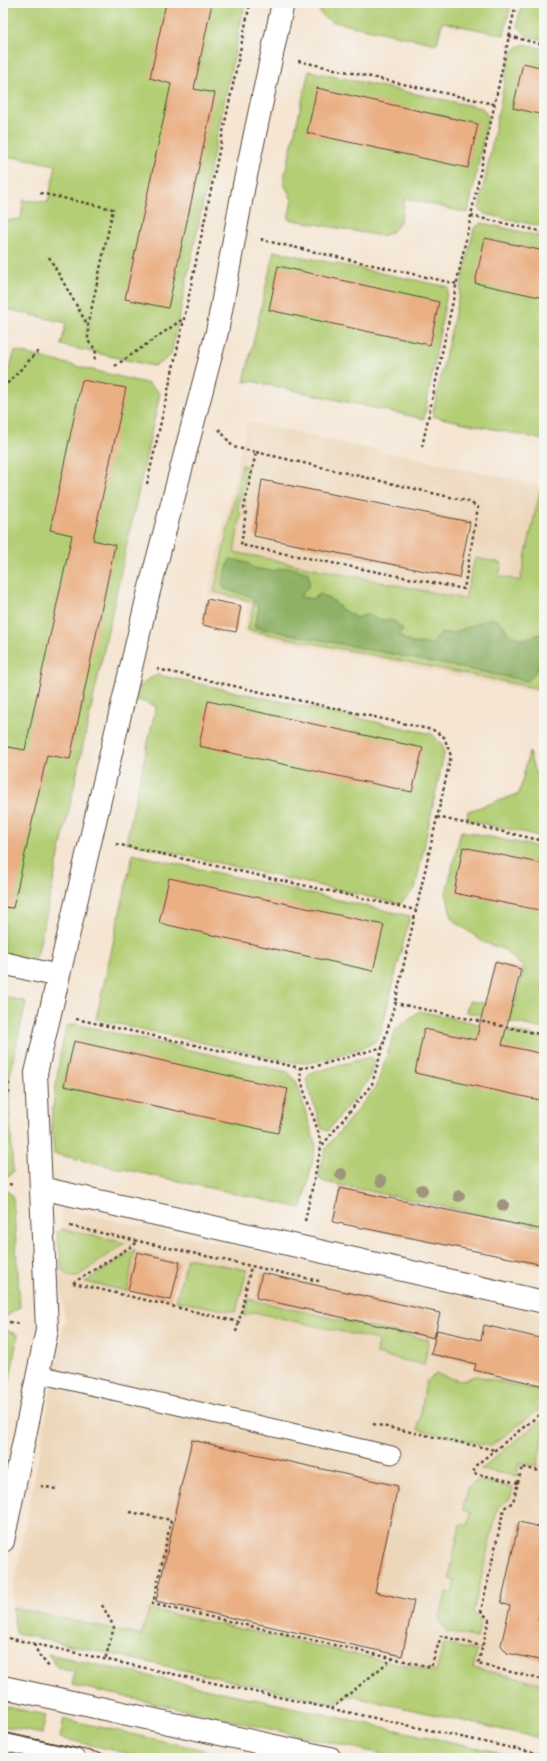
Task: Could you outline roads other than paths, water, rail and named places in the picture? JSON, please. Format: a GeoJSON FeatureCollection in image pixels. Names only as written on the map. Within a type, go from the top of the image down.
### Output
{"type":"FeatureCollection","features":[{"type":"Feature","properties":{"kind":"street"},"geometry":{"type":"LineString","coordinates":[[3,1541],[47,1330],[36,1073],[148,595],[217,332],[270,55],[283,3]]}},
{"type":"Feature","properties":{"kind":"street"},"geometry":{"type":"LineString","coordinates":[[3,963],[58,976]]}},
{"type":"Feature","properties":{"kind":"street"},"geometry":{"type":"LineString","coordinates":[[41,1188],[544,1302]]}},
{"type":"Feature","properties":{"kind":"street"},"geometry":{"type":"LineString","coordinates":[[3,1687],[330,1758]]}},
{"type":"Feature","properties":{"kind":"lane"},"geometry":{"type":"LineString","coordinates":[[38,1374],[392,1455]]}},
{"type":"Feature","properties":{"kind":"lane"},"geometry":{"type":"LineString","coordinates":[[3,1742],[76,1758]]}},
{"type":"Feature","properties":{"kind":"tram line"},"geometry":{"type":"LineString","coordinates":[[3,1732],[122,1758]]}},
{"type":"Feature","properties":{"kind":"tram line"},"geometry":{"type":"LineString","coordinates":[[3,1753],[24,1758]]}}]}
